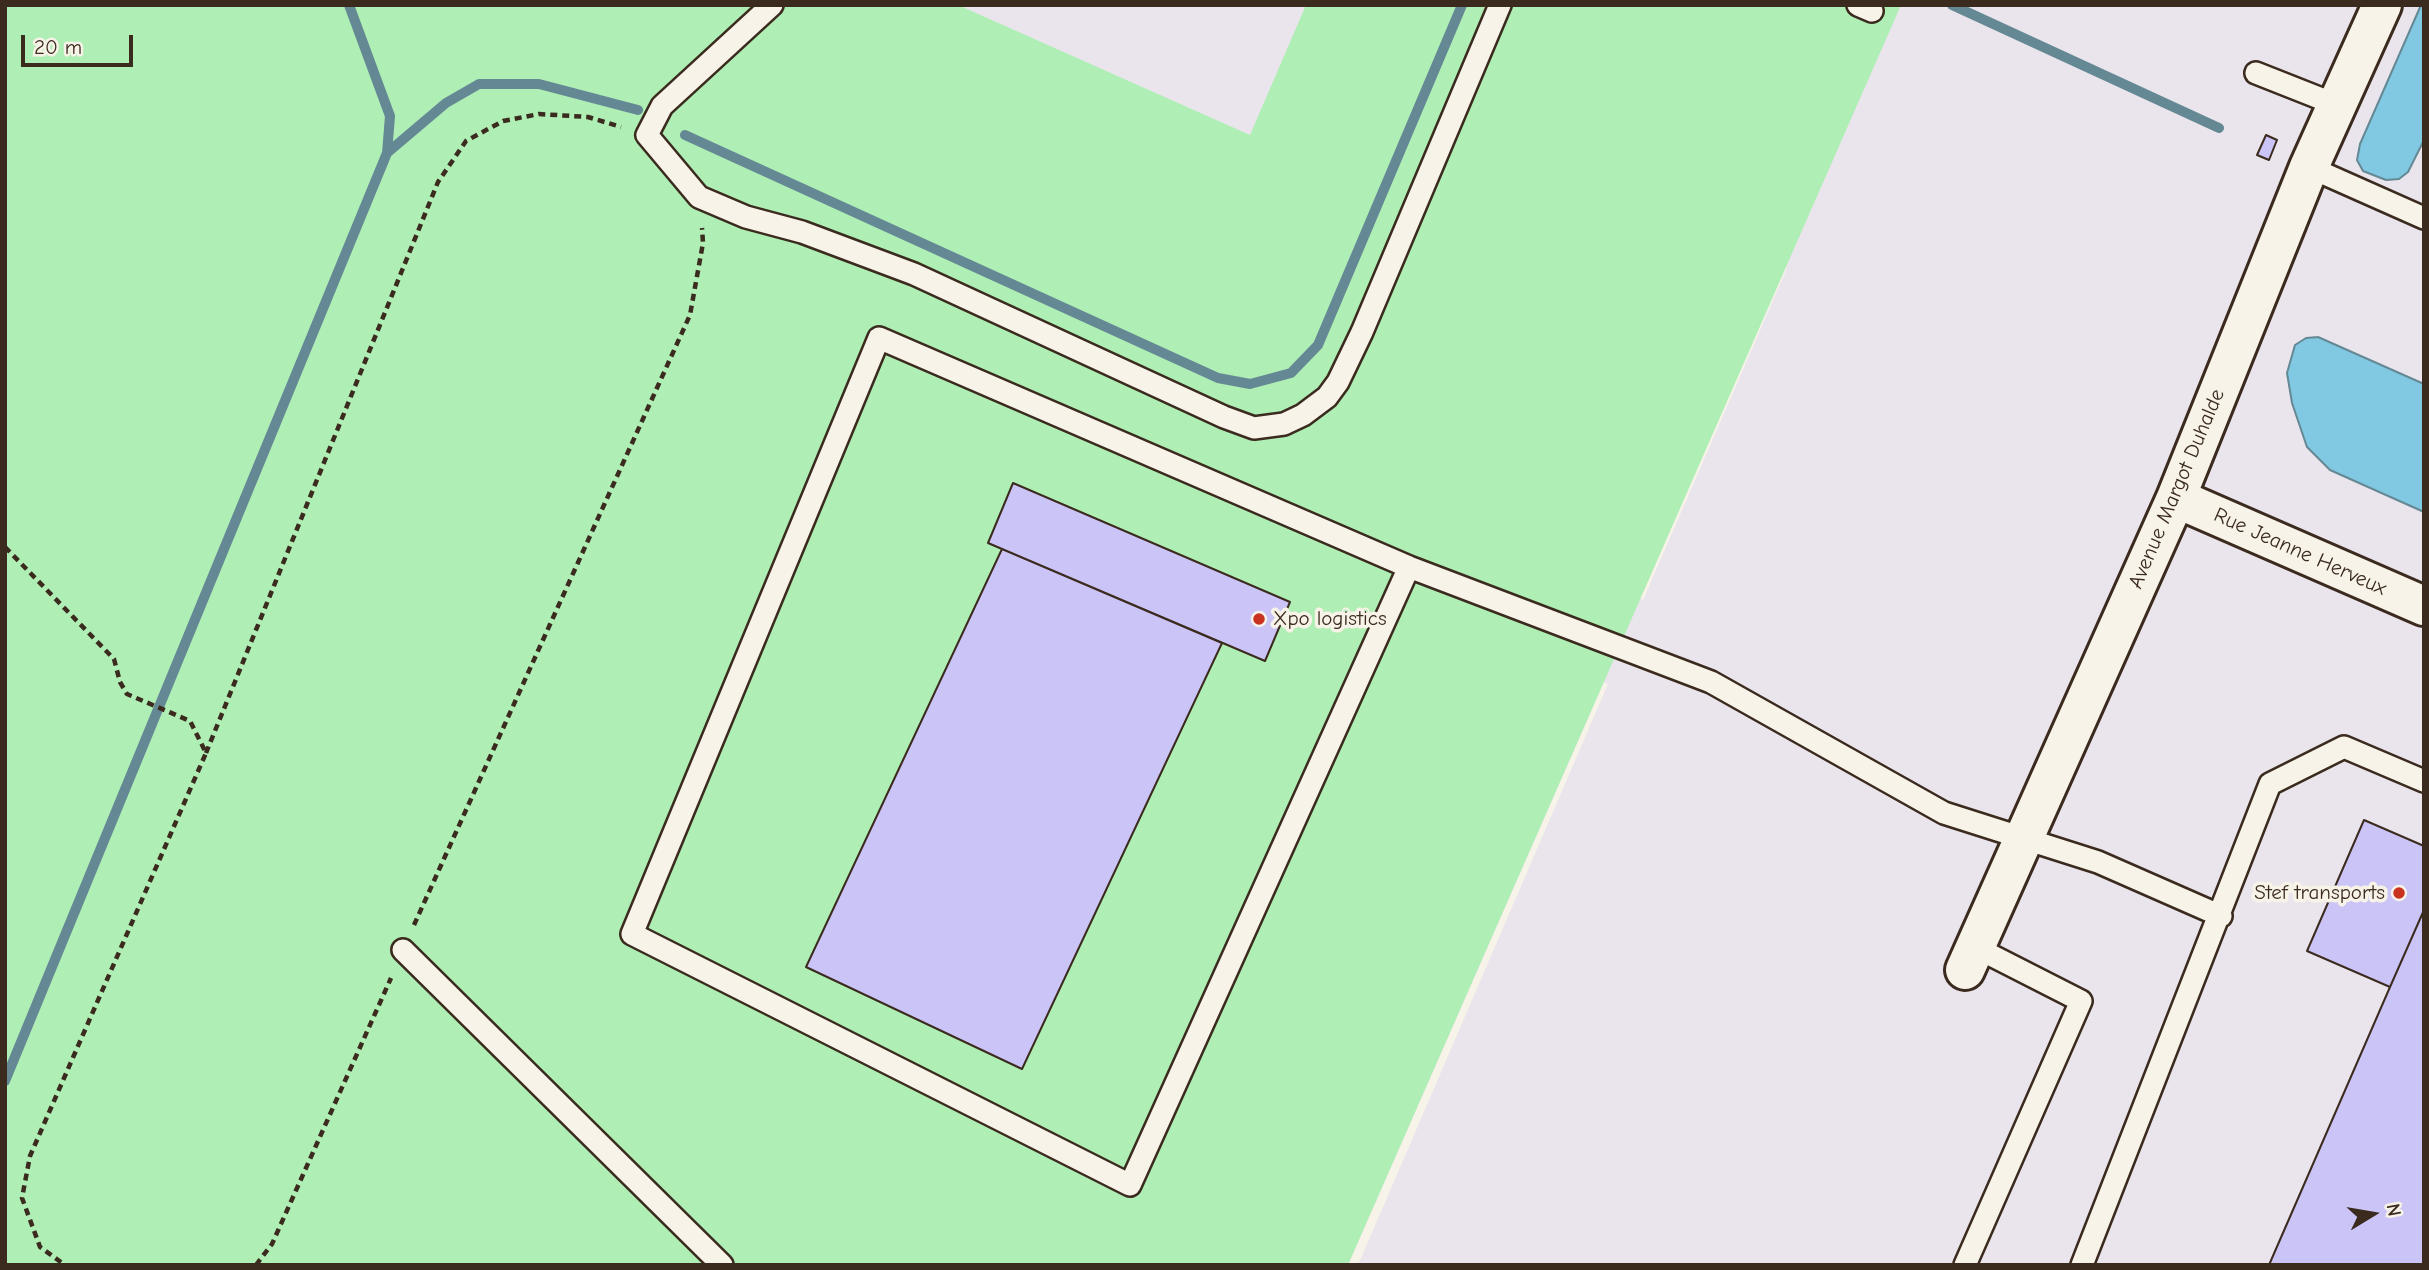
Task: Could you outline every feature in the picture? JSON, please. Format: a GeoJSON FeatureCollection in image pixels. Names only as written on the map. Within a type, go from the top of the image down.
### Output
{"type":"FeatureCollection","features":[{"type":"Feature","properties":{"kind":"street","name":"Avenue Margot Duhalde"},"geometry":{"type":"LineString","coordinates":[[1970,958],[2176,498],[2309,167],[2382,5]]}},
{"type":"Feature","properties":{"kind":"street","name":"Rue Jeanne Herveux"},"geometry":{"type":"LineString","coordinates":[[2176,498],[2424,606]]}},
{"type":"Feature","properties":{"kind":"lane"},"geometry":{"type":"LineString","coordinates":[[772,5],[662,106],[647,135],[699,197],[746,217],[802,232],[914,274],[1224,417],[1254,428],[1284,425],[1327,397],[1338,382],[1362,332],[1500,5]]}},
{"type":"Feature","properties":{"kind":"lane"},"geometry":{"type":"LineString","coordinates":[[2256,73],[2337,105]]}},
{"type":"Feature","properties":{"kind":"lane"},"geometry":{"type":"LineString","coordinates":[[2309,167],[2424,218]]}},
{"type":"Feature","properties":{"kind":"lane"},"geometry":{"type":"LineString","coordinates":[[1409,567],[1130,1185],[632,934],[879,338],[1409,567],[1711,682],[1944,813],[2098,862],[2221,916]]}},
{"type":"Feature","properties":{"kind":"lane"},"geometry":{"type":"LineString","coordinates":[[2082,1265],[2221,916],[2270,784],[2344,747],[2424,781]]}},
{"type":"Feature","properties":{"kind":"lane"},"geometry":{"type":"LineString","coordinates":[[403,950],[722,1265]]}},
{"type":"Feature","properties":{"kind":"lane"},"geometry":{"type":"LineString","coordinates":[[1965,1265],[2081,1001],[1970,958]]}},
{"type":"Feature","properties":{"kind":"path"},"geometry":{"type":"LineString","coordinates":[[65,1265],[40,1247],[22,1198],[30,1156],[205,753],[438,182],[466,141],[503,121],[539,114],[588,117],[647,135]]}},
{"type":"Feature","properties":{"kind":"path"},"geometry":{"type":"LineString","coordinates":[[256,1265],[272,1244],[690,315],[703,243],[699,197]]}},
{"type":"Feature","properties":{"kind":"path"},"geometry":{"type":"LineString","coordinates":[[5,547],[114,659],[120,682],[127,694],[190,721],[205,753]]}},
{"type":"Feature","properties":{"kind":"shaded area"},"geometry":{"type":"Polygon","coordinates":[[[5,5],[2424,5],[2424,1265],[1358,1265],[1608,684],[1604,682],[1348,1265],[5,1265],[5,5]],[[1787,268],[1640,598],[1643,600],[1787,268]]]}},
{"type":"Feature","properties":{"kind":"green space"},"geometry":{"type":"Polygon","coordinates":[[[5,5],[958,5],[1250,135],[1306,5],[1901,5],[1348,1265],[5,1265],[5,5]]]}},
{"type":"Feature","properties":{"kind":"water"},"geometry":{"type":"Polygon","coordinates":[[[2421,5],[2424,5],[2424,140],[2408,172],[2399,179],[2386,180],[2363,171],[2357,160],[2360,144],[2421,5]]]}},
{"type":"Feature","properties":{"kind":"water"},"geometry":{"type":"Polygon","coordinates":[[[2318,337],[2424,384],[2424,512],[2330,470],[2307,447],[2292,403],[2287,373],[2295,345],[2306,338],[2318,337]]]}},
{"type":"Feature","properties":{"kind":"building"},"geometry":{"type":"Polygon","coordinates":[[[2266,135],[2277,140],[2269,160],[2257,155],[2266,135]]]}},
{"type":"Feature","properties":{"kind":"building"},"geometry":{"type":"Polygon","coordinates":[[[1013,483],[1290,602],[1265,661],[988,543],[1013,483]]]}},
{"type":"Feature","properties":{"kind":"building"},"geometry":{"type":"Polygon","coordinates":[[[1002,549],[1222,643],[1022,1069],[806,967],[1002,549]]]}},
{"type":"Feature","properties":{"kind":"building"},"geometry":{"type":"Polygon","coordinates":[[[2364,820],[2424,846],[2424,910],[2390,987],[2307,951],[2364,820]]]}},
{"type":"Feature","properties":{"kind":"building"},"geometry":{"type":"Polygon","coordinates":[[[2424,910],[2424,1265],[2269,1265],[2390,987],[2424,910]]]}},
{"type":"Feature","properties":{"kind":"waterway"},"geometry":{"type":"LineString","coordinates":[[5,1081],[387,153],[390,116],[349,5]]}},
{"type":"Feature","properties":{"kind":"waterway"},"geometry":{"type":"LineString","coordinates":[[685,135],[1218,378],[1250,384],[1291,373],[1318,345],[1462,5]]}},
{"type":"Feature","properties":{"kind":"waterway"},"geometry":{"type":"LineString","coordinates":[[1952,5],[2219,128]]}},
{"type":"Feature","properties":{"kind":"waterway"},"geometry":{"type":"LineString","coordinates":[[387,153],[446,103],[479,84],[539,84],[638,110]]}},
{"type":"Feature","properties":{"kind":"place","name":"Xpo logistics"},"geometry":{"type":"Point","coordinates":[1259,619]}},
{"type":"Feature","properties":{"kind":"place","name":"Stef transports"},"geometry":{"type":"Point","coordinates":[2399,893]}}]}
